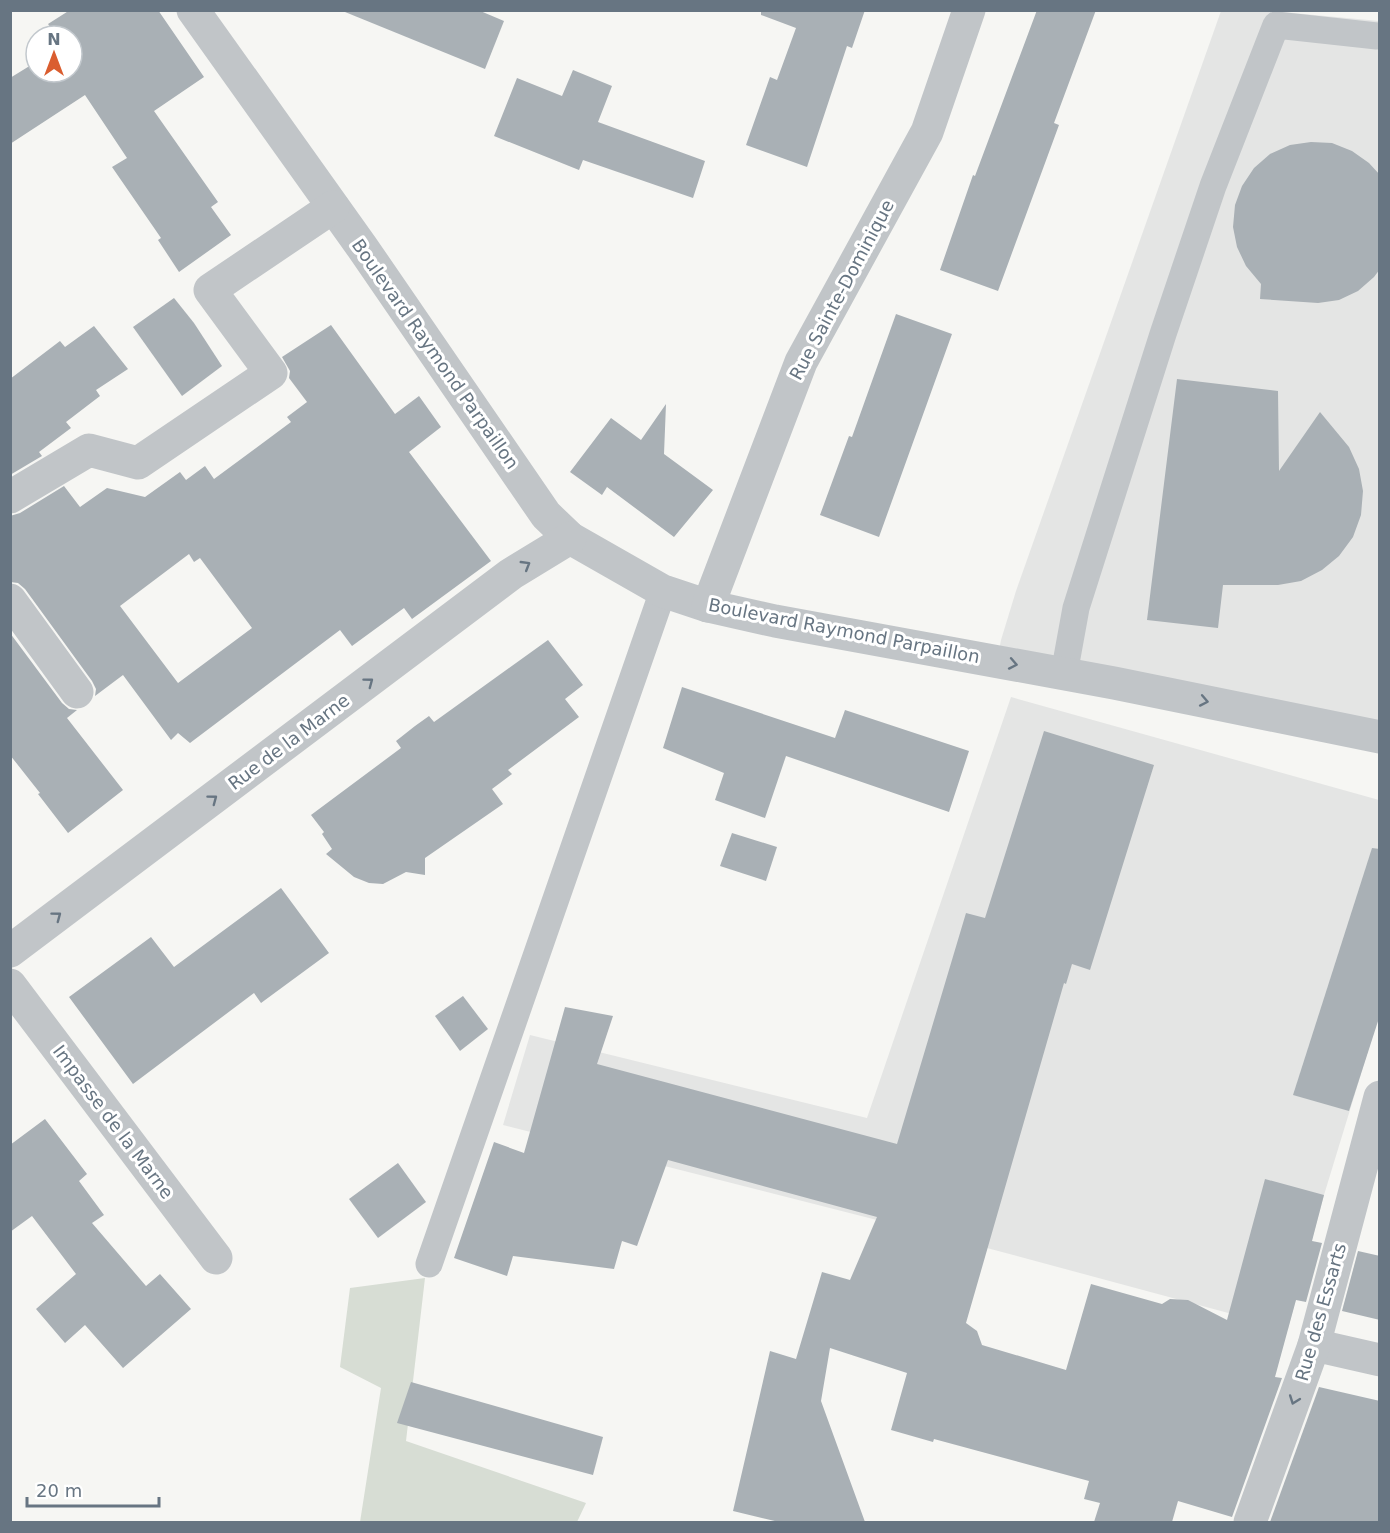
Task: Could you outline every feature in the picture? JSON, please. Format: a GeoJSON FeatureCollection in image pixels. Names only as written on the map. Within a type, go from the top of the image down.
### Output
{"type":"FeatureCollection","features":[{"type":"Feature","properties":{"kind":"street","name":"Boulevard Raymond Parpaillon"},"geometry":{"type":"LineString","coordinates":[[193,10],[333,207],[546,515],[570,538],[663,591],[708,606],[775,621],[1064,674],[1380,737]]}},
{"type":"Feature","properties":{"kind":"street","name":"Rue Sainte-Dominique"},"geometry":{"type":"LineString","coordinates":[[708,606],[801,362],[927,132],[969,10]]}},
{"type":"Feature","properties":{"kind":"street"},"geometry":{"type":"LineString","coordinates":[[10,497],[89,450],[138,463],[271,373],[210,290],[333,207]]}},
{"type":"Feature","properties":{"kind":"street","name":"Rue de la Marne"},"geometry":{"type":"LineString","coordinates":[[10,951],[511,574],[570,538]]}},
{"type":"Feature","properties":{"kind":"street"},"geometry":{"type":"LineString","coordinates":[[10,600],[77,692]]}},
{"type":"Feature","properties":{"kind":"street","name":"Impasse de la Marne"},"geometry":{"type":"LineString","coordinates":[[10,985],[216,1258]]}},
{"type":"Feature","properties":{"kind":"street","name":"Rue des Essarts"},"geometry":{"type":"LineString","coordinates":[[1250,1522],[1314,1345],[1380,1098]]}},
{"type":"Feature","properties":{"kind":"street"},"geometry":{"type":"LineString","coordinates":[[1314,1345],[1380,1360]]}},
{"type":"Feature","properties":{"kind":"lane"},"geometry":{"type":"LineString","coordinates":[[1064,674],[1076,608],[1156,356],[1214,186],[1276,26],[1377,36]]}},
{"type":"Feature","properties":{"kind":"lane"},"geometry":{"type":"LineString","coordinates":[[429,1264],[663,591]]}},
{"type":"Feature","properties":{"kind":"shaded area"},"geometry":{"type":"Polygon","coordinates":[[[1221,11],[1272,11],[1379,21],[1379,737],[997,661],[1016,591],[1221,11]]]}},
{"type":"Feature","properties":{"kind":"shaded area"},"geometry":{"type":"Polygon","coordinates":[[[1011,697],[1379,800],[1379,1015],[1324,1195],[1288,1329],[987,1248],[503,1125],[530,1035],[867,1118],[1011,697]]]}},
{"type":"Feature","properties":{"kind":"shaded area"},"geometry":{"type":"Polygon","coordinates":[[[425,1278],[406,1441],[586,1503],[577,1522],[360,1522],[381,1388],[340,1367],[350,1288],[425,1278]]]}},
{"type":"Feature","properties":{"kind":"building"},"geometry":{"type":"Polygon","coordinates":[[[70,10],[158,10],[204,77],[154,111],[218,202],[211,207],[231,235],[179,272],[158,240],[161,238],[112,167],[127,158],[85,95],[10,144],[10,78],[24,69],[24,84],[84,84],[84,24],[48,24],[70,10]]]}},
{"type":"Feature","properties":{"kind":"building"},"geometry":{"type":"Polygon","coordinates":[[[345,10],[478,10],[504,21],[485,69],[345,12],[345,10]]]}},
{"type":"Feature","properties":{"kind":"building"},"geometry":{"type":"Polygon","coordinates":[[[761,10],[865,10],[852,48],[847,46],[807,167],[746,145],[770,77],[777,80],[796,28],[761,15],[761,10]]]}},
{"type":"Feature","properties":{"kind":"building"},"geometry":{"type":"Polygon","coordinates":[[[1037,10],[1096,10],[1054,123],[1059,125],[998,291],[940,270],[973,175],[975,176],[1037,10]]]}},
{"type":"Feature","properties":{"kind":"building"},"geometry":{"type":"Polygon","coordinates":[[[573,70],[612,86],[598,122],[705,161],[693,198],[583,160],[579,170],[494,136],[517,78],[562,96],[573,70]]]}},
{"type":"Feature","properties":{"kind":"building"},"geometry":{"type":"Polygon","coordinates":[[[1311,142],[1332,143],[1352,151],[1369,163],[1380,175],[1380,269],[1358,291],[1339,300],[1318,303],[1260,299],[1261,284],[1246,266],[1237,247],[1233,227],[1235,205],[1242,186],[1254,168],[1270,154],[1290,145],[1311,142]]]}},
{"type":"Feature","properties":{"kind":"building"},"geometry":{"type":"Polygon","coordinates":[[[174,298],[194,323],[222,366],[182,396],[133,327],[174,298]]]}},
{"type":"Feature","properties":{"kind":"building"},"geometry":{"type":"Polygon","coordinates":[[[896,314],[952,334],[879,537],[820,515],[849,436],[852,437],[896,314]]]}},
{"type":"Feature","properties":{"kind":"building"},"geometry":{"type":"Polygon","coordinates":[[[331,325],[395,414],[419,396],[441,427],[409,452],[491,561],[412,619],[404,608],[352,646],[340,630],[190,743],[178,733],[171,740],[123,675],[95,696],[96,689],[92,681],[25,589],[18,583],[10,582],[10,516],[20,513],[64,486],[80,507],[107,488],[145,497],[180,472],[186,480],[205,466],[214,479],[291,422],[287,417],[307,402],[289,378],[290,371],[282,357],[331,325]],[[189,554],[120,606],[178,683],[252,628],[200,558],[194,562],[189,554]]]}},
{"type":"Feature","properties":{"kind":"building"},"geometry":{"type":"Polygon","coordinates":[[[94,326],[128,369],[96,390],[100,396],[66,422],[71,428],[39,452],[42,456],[10,475],[10,379],[60,341],[65,347],[94,326]]]}},
{"type":"Feature","properties":{"kind":"building"},"geometry":{"type":"Polygon","coordinates":[[[1177,379],[1278,391],[1279,471],[1320,412],[1349,447],[1359,469],[1363,491],[1361,515],[1353,537],[1339,556],[1322,570],[1301,581],[1278,585],[1223,585],[1218,628],[1147,620],[1177,379]]]}},
{"type":"Feature","properties":{"kind":"building"},"geometry":{"type":"Polygon","coordinates":[[[666,404],[664,454],[713,490],[674,537],[607,487],[602,495],[570,472],[611,418],[641,440],[666,404]]]}},
{"type":"Feature","properties":{"kind":"building"},"geometry":{"type":"Polygon","coordinates":[[[10,633],[62,703],[69,709],[77,710],[67,718],[123,790],[68,833],[10,755],[10,633]]]}},
{"type":"Feature","properties":{"kind":"building"},"geometry":{"type":"Polygon","coordinates":[[[548,640],[583,685],[565,699],[579,717],[508,770],[512,774],[492,789],[503,804],[425,858],[425,875],[406,872],[383,884],[369,883],[354,877],[326,854],[332,849],[322,834],[324,832],[311,815],[401,748],[396,741],[415,726],[429,716],[434,722],[548,640]]]}},
{"type":"Feature","properties":{"kind":"building"},"geometry":{"type":"Polygon","coordinates":[[[682,687],[835,738],[845,710],[969,751],[949,812],[786,756],[765,818],[715,800],[724,773],[663,748],[682,687]]]}},
{"type":"Feature","properties":{"kind":"building"},"geometry":{"type":"Polygon","coordinates":[[[1044,731],[1154,765],[1090,970],[1072,964],[1066,984],[1064,983],[966,1323],[977,1331],[982,1345],[1066,1370],[1091,1284],[1162,1304],[1170,1299],[1188,1300],[1227,1320],[1265,1179],[1324,1195],[1312,1241],[1322,1243],[1306,1302],[1296,1300],[1275,1377],[1282,1378],[1232,1517],[1178,1501],[1172,1522],[1094,1522],[1100,1503],[1084,1499],[1089,1481],[934,1439],[933,1442],[891,1430],[907,1373],[830,1348],[821,1401],[865,1522],[779,1522],[733,1511],[770,1351],[796,1359],[822,1272],[850,1280],[877,1217],[668,1160],[637,1246],[622,1241],[614,1269],[513,1256],[507,1276],[454,1258],[494,1142],[524,1153],[565,1007],[613,1016],[597,1064],[897,1144],[966,913],[985,918],[1044,731]]]}},
{"type":"Feature","properties":{"kind":"building"},"geometry":{"type":"Polygon","coordinates":[[[732,833],[777,847],[766,881],[720,866],[732,833]]]}},
{"type":"Feature","properties":{"kind":"building"},"geometry":{"type":"Polygon","coordinates":[[[1372,848],[1380,849],[1380,1015],[1349,1111],[1293,1095],[1372,848]]]}},
{"type":"Feature","properties":{"kind":"building"},"geometry":{"type":"Polygon","coordinates":[[[281,888],[329,953],[261,1003],[254,993],[133,1084],[69,997],[151,937],[174,967],[281,888]]]}},
{"type":"Feature","properties":{"kind":"building"},"geometry":{"type":"Polygon","coordinates":[[[463,996],[488,1029],[460,1051],[435,1016],[463,996]]]}},
{"type":"Feature","properties":{"kind":"building"},"geometry":{"type":"Polygon","coordinates":[[[45,1119],[87,1174],[79,1181],[104,1215],[92,1223],[146,1286],[160,1274],[191,1309],[123,1368],[85,1325],[65,1343],[36,1309],[76,1274],[32,1216],[10,1232],[10,1145],[45,1119]]]}},
{"type":"Feature","properties":{"kind":"building"},"geometry":{"type":"Polygon","coordinates":[[[398,1163],[426,1202],[378,1238],[349,1199],[398,1163]]]}},
{"type":"Feature","properties":{"kind":"building"},"geometry":{"type":"Polygon","coordinates":[[[1358,1251],[1380,1256],[1380,1320],[1342,1311],[1358,1251]]]}},
{"type":"Feature","properties":{"kind":"building"},"geometry":{"type":"Polygon","coordinates":[[[411,1382],[603,1437],[593,1475],[397,1423],[411,1382]]]}},
{"type":"Feature","properties":{"kind":"building"},"geometry":{"type":"Polygon","coordinates":[[[1319,1387],[1380,1401],[1380,1522],[1270,1522],[1319,1387]]]}}]}
